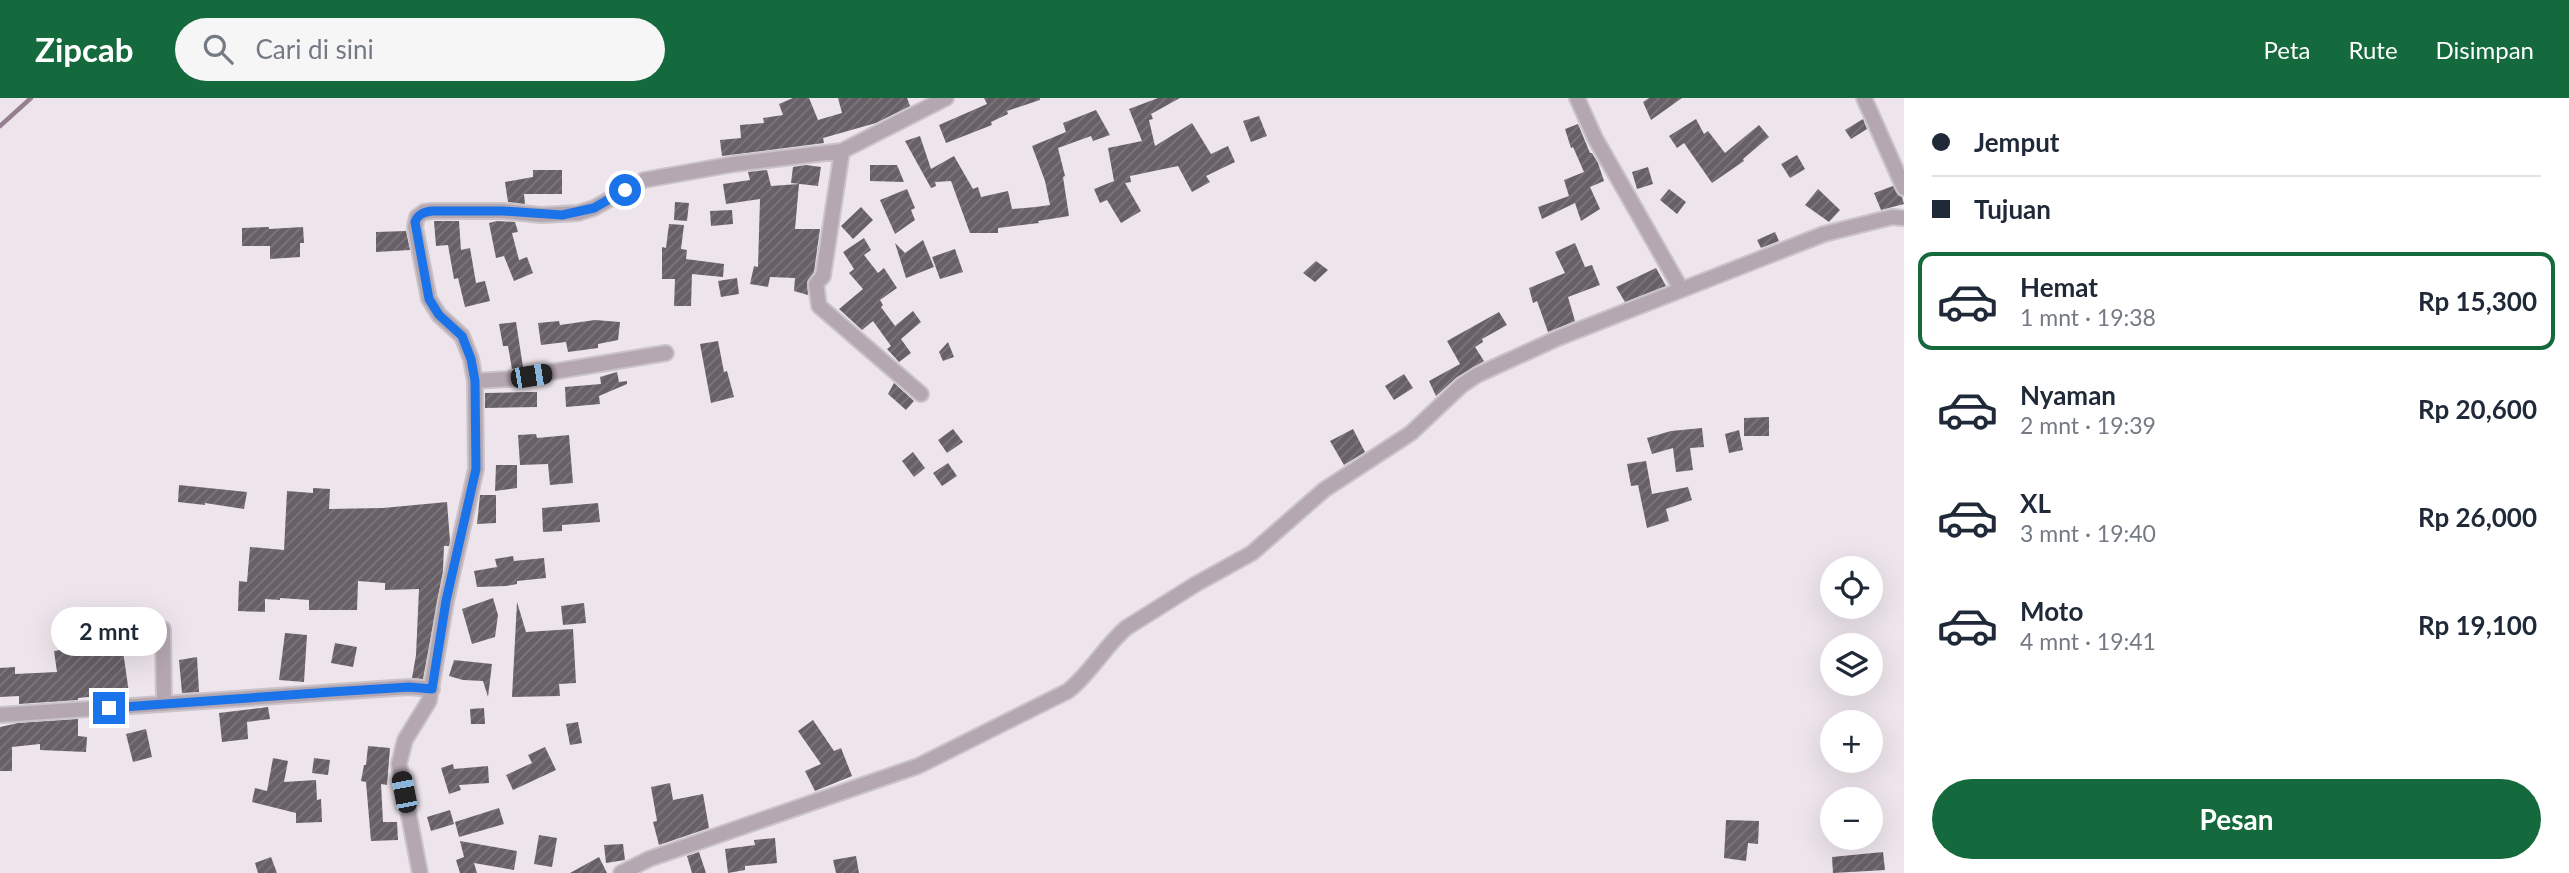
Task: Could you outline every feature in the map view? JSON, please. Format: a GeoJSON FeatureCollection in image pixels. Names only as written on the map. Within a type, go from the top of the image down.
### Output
{"type":"FeatureCollection","features":[{"type":"Feature","properties":{"kind":"street"},"geometry":{"type":"LineString","coordinates":[[420,873],[399,764],[405,740],[429,701],[446,601],[476,469],[475,381],[471,359],[462,336],[439,315],[429,299],[415,227],[417,217],[424,212],[462,210],[541,215],[578,213],[594,208],[644,180],[734,163],[842,151],[946,98]]}},
{"type":"Feature","properties":{"kind":"street"},"geometry":{"type":"LineString","coordinates":[[1577,98],[1595,138],[1681,289]]}},
{"type":"Feature","properties":{"kind":"street"},"geometry":{"type":"LineString","coordinates":[[1864,98],[1904,188]]}},
{"type":"Feature","properties":{"kind":"street"},"geometry":{"type":"LineString","coordinates":[[842,151],[823,276],[816,284],[819,306],[921,394]]}},
{"type":"Feature","properties":{"kind":"street"},"geometry":{"type":"LineString","coordinates":[[621,873],[649,859],[918,766],[1068,691],[1083,679],[1126,628],[1252,553],[1324,490],[1411,433],[1462,385],[1478,374],[1547,343],[1824,234],[1892,217],[1904,218]]}},
{"type":"Feature","properties":{"kind":"street"},"geometry":{"type":"LineString","coordinates":[[475,381],[522,377],[666,354]]}},
{"type":"Feature","properties":{"kind":"street"},"geometry":{"type":"LineString","coordinates":[[163,629],[164,705]]}},
{"type":"Feature","properties":{"kind":"street"},"geometry":{"type":"LineString","coordinates":[[0,715],[409,687],[432,689]]}},
{"type":"Feature","properties":{"kind":"building"},"geometry":{"type":"Polygon","coordinates":[[[793,98],[809,98],[818,120],[842,113],[838,98],[907,98],[910,106],[876,123],[823,138],[824,143],[722,156],[720,140],[741,138],[740,125],[764,123],[763,118],[783,115],[779,104],[793,98]]]}},
{"type":"Feature","properties":{"kind":"building"},"geometry":{"type":"Polygon","coordinates":[[[984,98],[1040,100],[1007,111],[1008,114],[991,122],[992,125],[946,143],[939,125],[987,104],[984,98]]]}},
{"type":"Feature","properties":{"kind":"building"},"geometry":{"type":"Polygon","coordinates":[[[1158,98],[1180,98],[1151,114],[1153,119],[1149,120],[1155,146],[1192,123],[1211,154],[1228,146],[1235,162],[1206,176],[1210,182],[1192,192],[1178,166],[1130,176],[1131,182],[1125,183],[1141,211],[1121,223],[1107,200],[1100,203],[1094,189],[1114,181],[1108,148],[1142,141],[1129,109],[1158,98]]]}},
{"type":"Feature","properties":{"kind":"building"},"geometry":{"type":"Polygon","coordinates":[[[1649,98],[1682,98],[1651,120],[1643,102],[1649,98]]]}},
{"type":"Feature","properties":{"kind":"building"},"geometry":{"type":"Polygon","coordinates":[[[1096,110],[1110,135],[1093,141],[1091,136],[1058,148],[1065,176],[1069,216],[998,228],[998,233],[970,233],[951,181],[935,182],[936,186],[931,188],[905,141],[920,136],[931,169],[954,156],[973,189],[978,187],[981,197],[1008,191],[1012,209],[1050,205],[1045,181],[1032,146],[1066,132],[1063,123],[1096,110]]]}},
{"type":"Feature","properties":{"kind":"building"},"geometry":{"type":"Polygon","coordinates":[[[1259,116],[1267,136],[1251,142],[1243,121],[1259,116]]]}},
{"type":"Feature","properties":{"kind":"building"},"geometry":{"type":"Polygon","coordinates":[[[1696,119],[1704,134],[1708,131],[1725,153],[1759,125],[1769,137],[1743,159],[1744,161],[1712,183],[1684,143],[1677,148],[1669,136],[1696,119]]]}},
{"type":"Feature","properties":{"kind":"building"},"geometry":{"type":"Polygon","coordinates":[[[1863,119],[1867,129],[1851,139],[1845,130],[1863,119]]]}},
{"type":"Feature","properties":{"kind":"building"},"geometry":{"type":"Polygon","coordinates":[[[1578,124],[1604,181],[1590,187],[1600,209],[1581,221],[1575,203],[1542,219],[1538,207],[1569,196],[1564,180],[1584,172],[1573,147],[1571,148],[1565,129],[1578,124]]]}},
{"type":"Feature","properties":{"kind":"building"},"geometry":{"type":"Polygon","coordinates":[[[1797,155],[1805,169],[1790,178],[1781,164],[1797,155]]]}},
{"type":"Feature","properties":{"kind":"building"},"geometry":{"type":"Polygon","coordinates":[[[870,165],[897,165],[904,182],[870,181],[870,165]]]}},
{"type":"Feature","properties":{"kind":"building"},"geometry":{"type":"Polygon","coordinates":[[[793,167],[821,167],[818,186],[791,183],[793,167]]]}},
{"type":"Feature","properties":{"kind":"building"},"geometry":{"type":"Polygon","coordinates":[[[1648,167],[1653,184],[1637,189],[1632,172],[1648,167]]]}},
{"type":"Feature","properties":{"kind":"building"},"geometry":{"type":"Polygon","coordinates":[[[533,170],[562,170],[562,194],[524,194],[525,204],[508,202],[505,182],[533,177],[533,170]]]}},
{"type":"Feature","properties":{"kind":"building"},"geometry":{"type":"Polygon","coordinates":[[[767,170],[771,186],[799,184],[795,229],[820,229],[814,272],[807,282],[808,295],[794,291],[795,278],[770,277],[768,287],[750,284],[754,266],[758,267],[760,199],[726,204],[723,184],[750,180],[748,172],[767,170]]]}},
{"type":"Feature","properties":{"kind":"building"},"geometry":{"type":"Polygon","coordinates":[[[1893,186],[1904,204],[1881,210],[1874,193],[1893,186]]]}},
{"type":"Feature","properties":{"kind":"building"},"geometry":{"type":"Polygon","coordinates":[[[907,189],[915,208],[911,210],[915,220],[895,234],[880,200],[907,189]]]}},
{"type":"Feature","properties":{"kind":"building"},"geometry":{"type":"Polygon","coordinates":[[[1669,189],[1686,202],[1677,214],[1660,200],[1669,189]]]}},
{"type":"Feature","properties":{"kind":"building"},"geometry":{"type":"Polygon","coordinates":[[[1818,189],[1840,210],[1829,222],[1805,205],[1818,189]]]}},
{"type":"Feature","properties":{"kind":"building"},"geometry":{"type":"Polygon","coordinates":[[[675,202],[689,203],[687,221],[674,220],[675,202]]]}},
{"type":"Feature","properties":{"kind":"building"},"geometry":{"type":"Polygon","coordinates":[[[861,207],[873,220],[853,239],[841,226],[861,207]]]}},
{"type":"Feature","properties":{"kind":"building"},"geometry":{"type":"Polygon","coordinates":[[[732,210],[733,224],[711,226],[710,211],[732,210]]]}},
{"type":"Feature","properties":{"kind":"building"},"geometry":{"type":"Polygon","coordinates":[[[434,221],[459,221],[461,250],[470,248],[476,283],[485,281],[490,301],[465,307],[458,278],[454,279],[448,245],[436,246],[434,221]]]}},
{"type":"Feature","properties":{"kind":"building"},"geometry":{"type":"Polygon","coordinates":[[[515,222],[518,232],[512,233],[519,260],[527,257],[533,273],[514,281],[504,256],[496,258],[489,223],[515,222]]]}},
{"type":"Feature","properties":{"kind":"building"},"geometry":{"type":"Polygon","coordinates":[[[669,224],[684,225],[681,249],[687,250],[686,259],[724,264],[723,277],[692,274],[691,306],[674,306],[675,279],[662,279],[662,247],[666,248],[669,224]]]}},
{"type":"Feature","properties":{"kind":"building"},"geometry":{"type":"Polygon","coordinates":[[[303,227],[304,243],[300,243],[300,257],[270,259],[270,246],[242,246],[242,228],[303,227]]]}},
{"type":"Feature","properties":{"kind":"building"},"geometry":{"type":"Polygon","coordinates":[[[406,231],[410,250],[376,252],[376,232],[406,231]]]}},
{"type":"Feature","properties":{"kind":"building"},"geometry":{"type":"Polygon","coordinates":[[[1775,232],[1779,241],[1761,248],[1757,240],[1775,232]]]}},
{"type":"Feature","properties":{"kind":"building"},"geometry":{"type":"Polygon","coordinates":[[[864,238],[871,250],[864,255],[878,273],[884,268],[897,288],[880,300],[883,305],[881,307],[895,326],[913,311],[921,322],[901,339],[911,353],[899,362],[887,349],[891,346],[873,321],[862,330],[839,309],[863,289],[849,273],[854,269],[843,252],[864,238]]]}},
{"type":"Feature","properties":{"kind":"building"},"geometry":{"type":"Polygon","coordinates":[[[923,240],[934,267],[906,278],[895,243],[905,253],[923,240]]]}},
{"type":"Feature","properties":{"kind":"building"},"geometry":{"type":"Polygon","coordinates":[[[1575,243],[1585,267],[1592,265],[1600,285],[1568,297],[1575,321],[1548,332],[1537,301],[1533,303],[1529,288],[1565,273],[1555,252],[1575,243]]]}},
{"type":"Feature","properties":{"kind":"building"},"geometry":{"type":"Polygon","coordinates":[[[955,249],[963,272],[940,279],[932,257],[955,249]]]}},
{"type":"Feature","properties":{"kind":"building"},"geometry":{"type":"Polygon","coordinates":[[[1316,261],[1328,270],[1315,282],[1303,273],[1316,261]]]}},
{"type":"Feature","properties":{"kind":"building"},"geometry":{"type":"Polygon","coordinates":[[[1656,268],[1666,286],[1625,302],[1616,287],[1656,268]]]}},
{"type":"Feature","properties":{"kind":"building"},"geometry":{"type":"Polygon","coordinates":[[[737,278],[739,294],[721,297],[718,281],[737,278]]]}},
{"type":"Feature","properties":{"kind":"building"},"geometry":{"type":"Polygon","coordinates":[[[1499,312],[1507,325],[1482,339],[1483,342],[1475,347],[1484,361],[1457,377],[1436,396],[1429,381],[1460,364],[1447,341],[1499,312]]]}},
{"type":"Feature","properties":{"kind":"building"},"geometry":{"type":"Polygon","coordinates":[[[595,320],[620,322],[618,340],[598,344],[598,348],[568,352],[566,342],[541,345],[538,323],[559,321],[560,325],[595,320]]]}},
{"type":"Feature","properties":{"kind":"building"},"geometry":{"type":"Polygon","coordinates":[[[516,322],[523,367],[512,369],[508,346],[503,346],[499,324],[516,322]]]}},
{"type":"Feature","properties":{"kind":"building"},"geometry":{"type":"Polygon","coordinates":[[[718,341],[724,372],[727,371],[734,397],[711,403],[700,344],[718,341]]]}},
{"type":"Feature","properties":{"kind":"building"},"geometry":{"type":"Polygon","coordinates":[[[948,342],[954,357],[943,361],[939,352],[948,342]]]}},
{"type":"Feature","properties":{"kind":"building"},"geometry":{"type":"Polygon","coordinates":[[[617,372],[619,382],[627,381],[627,384],[599,396],[600,404],[566,407],[565,387],[601,384],[600,377],[617,372]]]}},
{"type":"Feature","properties":{"kind":"building"},"geometry":{"type":"Polygon","coordinates":[[[1404,374],[1413,388],[1394,400],[1385,386],[1404,374]]]}},
{"type":"Feature","properties":{"kind":"building"},"geometry":{"type":"Polygon","coordinates":[[[894,383],[914,401],[906,410],[888,394],[894,383]]]}},
{"type":"Feature","properties":{"kind":"building"},"geometry":{"type":"Polygon","coordinates":[[[537,392],[537,407],[485,408],[485,393],[537,392]]]}},
{"type":"Feature","properties":{"kind":"building"},"geometry":{"type":"Polygon","coordinates":[[[1769,417],[1769,436],[1744,436],[1744,418],[1769,417]]]}},
{"type":"Feature","properties":{"kind":"building"},"geometry":{"type":"Polygon","coordinates":[[[1702,428],[1704,447],[1690,448],[1693,470],[1676,472],[1673,448],[1652,454],[1647,438],[1671,431],[1702,428]]]}},
{"type":"Feature","properties":{"kind":"building"},"geometry":{"type":"Polygon","coordinates":[[[953,429],[963,442],[947,453],[938,440],[953,429]]]}},
{"type":"Feature","properties":{"kind":"building"},"geometry":{"type":"Polygon","coordinates":[[[1353,429],[1365,452],[1344,465],[1330,441],[1353,429]]]}},
{"type":"Feature","properties":{"kind":"building"},"geometry":{"type":"Polygon","coordinates":[[[1739,430],[1743,450],[1729,453],[1725,434],[1739,430]]]}},
{"type":"Feature","properties":{"kind":"building"},"geometry":{"type":"Polygon","coordinates":[[[536,434],[537,438],[569,435],[573,483],[550,485],[548,464],[520,465],[518,435],[536,434]]]}},
{"type":"Feature","properties":{"kind":"building"},"geometry":{"type":"Polygon","coordinates":[[[913,452],[925,468],[914,477],[902,461],[913,452]]]}},
{"type":"Feature","properties":{"kind":"building"},"geometry":{"type":"Polygon","coordinates":[[[1646,461],[1652,494],[1688,487],[1692,500],[1666,509],[1669,521],[1647,528],[1638,485],[1631,486],[1627,464],[1646,461]]]}},
{"type":"Feature","properties":{"kind":"building"},"geometry":{"type":"Polygon","coordinates":[[[948,463],[957,476],[942,486],[933,473],[948,463]]]}},
{"type":"Feature","properties":{"kind":"building"},"geometry":{"type":"Polygon","coordinates":[[[496,465],[517,465],[517,488],[495,491],[496,465]]]}},
{"type":"Feature","properties":{"kind":"building"},"geometry":{"type":"Polygon","coordinates":[[[179,485],[247,492],[244,509],[178,502],[179,485]]]}},
{"type":"Feature","properties":{"kind":"building"},"geometry":{"type":"Polygon","coordinates":[[[313,488],[330,489],[329,509],[383,508],[447,502],[450,541],[449,546],[444,546],[443,571],[423,679],[412,678],[416,655],[419,589],[385,590],[385,583],[358,581],[357,610],[309,610],[309,600],[280,598],[265,599],[265,612],[238,611],[239,581],[247,582],[250,547],[284,550],[287,491],[313,493],[313,488]]]}},
{"type":"Feature","properties":{"kind":"building"},"geometry":{"type":"Polygon","coordinates":[[[480,495],[496,495],[496,523],[477,524],[480,495]]]}},
{"type":"Feature","properties":{"kind":"building"},"geometry":{"type":"Polygon","coordinates":[[[598,503],[600,522],[562,525],[562,531],[543,532],[542,508],[598,503]]]}},
{"type":"Feature","properties":{"kind":"building"},"geometry":{"type":"Polygon","coordinates":[[[513,556],[514,561],[544,558],[546,578],[517,581],[517,584],[506,586],[477,587],[474,571],[497,567],[495,559],[513,556]]]}},
{"type":"Feature","properties":{"kind":"building"},"geometry":{"type":"Polygon","coordinates":[[[493,598],[498,615],[495,637],[472,644],[462,609],[493,598]]]}},
{"type":"Feature","properties":{"kind":"building"},"geometry":{"type":"Polygon","coordinates":[[[517,602],[526,632],[573,629],[576,683],[559,684],[560,696],[512,697],[517,602]]]}},
{"type":"Feature","properties":{"kind":"building"},"geometry":{"type":"Polygon","coordinates":[[[584,603],[586,623],[563,625],[561,606],[584,603]]]}},
{"type":"Feature","properties":{"kind":"building"},"geometry":{"type":"Polygon","coordinates":[[[109,623],[112,639],[121,637],[129,693],[19,704],[19,696],[0,697],[0,668],[15,667],[15,674],[57,672],[54,651],[72,648],[70,627],[109,623]]]}},
{"type":"Feature","properties":{"kind":"building"},"geometry":{"type":"Polygon","coordinates":[[[285,633],[307,635],[304,682],[279,680],[285,633]]]}},
{"type":"Feature","properties":{"kind":"building"},"geometry":{"type":"Polygon","coordinates":[[[335,643],[357,647],[353,667],[331,663],[335,643]]]}},
{"type":"Feature","properties":{"kind":"building"},"geometry":{"type":"Polygon","coordinates":[[[197,657],[199,692],[182,693],[179,660],[197,657]]]}},
{"type":"Feature","properties":{"kind":"building"},"geometry":{"type":"Polygon","coordinates":[[[454,660],[492,664],[488,697],[483,681],[449,676],[454,660]]]}},
{"type":"Feature","properties":{"kind":"building"},"geometry":{"type":"Polygon","coordinates":[[[268,707],[270,719],[247,722],[248,739],[222,742],[219,713],[268,707]]]}},
{"type":"Feature","properties":{"kind":"building"},"geometry":{"type":"Polygon","coordinates":[[[484,708],[485,724],[471,724],[470,709],[484,708]]]}},
{"type":"Feature","properties":{"kind":"building"},"geometry":{"type":"Polygon","coordinates":[[[78,719],[78,736],[87,737],[86,752],[40,750],[40,744],[12,747],[12,771],[0,771],[0,727],[18,723],[78,719]]]}},
{"type":"Feature","properties":{"kind":"building"},"geometry":{"type":"Polygon","coordinates":[[[813,720],[834,751],[841,748],[852,776],[815,791],[805,771],[821,764],[798,731],[813,720]]]}},
{"type":"Feature","properties":{"kind":"building"},"geometry":{"type":"Polygon","coordinates":[[[578,722],[582,743],[570,745],[566,724],[578,722]]]}},
{"type":"Feature","properties":{"kind":"building"},"geometry":{"type":"Polygon","coordinates":[[[146,729],[152,757],[133,762],[126,734],[146,729]]]}},
{"type":"Feature","properties":{"kind":"building"},"geometry":{"type":"Polygon","coordinates":[[[368,746],[390,748],[387,785],[381,784],[383,822],[397,822],[398,840],[371,841],[366,782],[361,781],[368,746]]]}},
{"type":"Feature","properties":{"kind":"building"},"geometry":{"type":"Polygon","coordinates":[[[545,747],[556,770],[513,790],[506,775],[532,763],[528,755],[545,747]]]}},
{"type":"Feature","properties":{"kind":"building"},"geometry":{"type":"Polygon","coordinates":[[[273,758],[288,761],[284,782],[316,780],[317,800],[321,799],[322,822],[296,823],[296,813],[252,802],[255,788],[267,791],[273,758]]]}},
{"type":"Feature","properties":{"kind":"building"},"geometry":{"type":"Polygon","coordinates":[[[314,758],[330,760],[328,775],[312,773],[314,758]]]}},
{"type":"Feature","properties":{"kind":"building"},"geometry":{"type":"Polygon","coordinates":[[[453,764],[454,769],[488,766],[489,783],[459,785],[461,790],[449,794],[441,768],[453,764]]]}},
{"type":"Feature","properties":{"kind":"building"},"geometry":{"type":"Polygon","coordinates":[[[670,783],[673,800],[703,794],[709,828],[659,845],[653,822],[657,821],[651,787],[670,783]]]}},
{"type":"Feature","properties":{"kind":"building"},"geometry":{"type":"Polygon","coordinates":[[[499,808],[504,824],[459,837],[455,822],[499,808]]]}},
{"type":"Feature","properties":{"kind":"building"},"geometry":{"type":"Polygon","coordinates":[[[450,810],[454,824],[431,831],[427,817],[450,810]]]}},
{"type":"Feature","properties":{"kind":"building"},"geometry":{"type":"Polygon","coordinates":[[[1726,820],[1759,821],[1758,844],[1748,843],[1746,861],[1724,858],[1726,820]]]}},
{"type":"Feature","properties":{"kind":"building"},"geometry":{"type":"Polygon","coordinates":[[[539,835],[557,838],[552,867],[534,864],[539,835]]]}},
{"type":"Feature","properties":{"kind":"building"},"geometry":{"type":"Polygon","coordinates":[[[775,838],[777,863],[745,866],[745,870],[728,873],[725,849],[755,845],[754,840],[775,838]]]}},
{"type":"Feature","properties":{"kind":"building"},"geometry":{"type":"Polygon","coordinates":[[[460,841],[517,851],[514,870],[474,863],[477,873],[460,873],[456,860],[464,857],[460,841]]]}},
{"type":"Feature","properties":{"kind":"building"},"geometry":{"type":"Polygon","coordinates":[[[623,844],[625,860],[606,863],[604,845],[623,844]]]}},
{"type":"Feature","properties":{"kind":"building"},"geometry":{"type":"Polygon","coordinates":[[[699,852],[706,873],[692,873],[687,856],[699,852]]]}},
{"type":"Feature","properties":{"kind":"building"},"geometry":{"type":"Polygon","coordinates":[[[1883,852],[1885,870],[1833,873],[1832,857],[1883,852]]]}},
{"type":"Feature","properties":{"kind":"building"},"geometry":{"type":"Polygon","coordinates":[[[856,856],[859,873],[836,873],[833,860],[856,856]]]}},
{"type":"Feature","properties":{"kind":"building"},"geometry":{"type":"Polygon","coordinates":[[[271,857],[277,873],[258,873],[255,863],[271,857]]]}},
{"type":"Feature","properties":{"kind":"building"},"geometry":{"type":"Polygon","coordinates":[[[599,857],[607,873],[570,873],[599,857]]]}},
{"type":"Feature","properties":{"kind":"waterway"},"geometry":{"type":"LineString","coordinates":[[0,126],[31,98]]}},
{"type":"Feature","properties":{"kind":"route"},"geometry":{"type":"LineString","coordinates":[[109,708],[409,687],[432,689],[446,601],[476,469],[477,426],[471,359],[462,336],[439,315],[429,299],[415,222],[424,212],[432,211],[503,211],[541,215],[578,213],[594,208],[625,190]]}}]}
